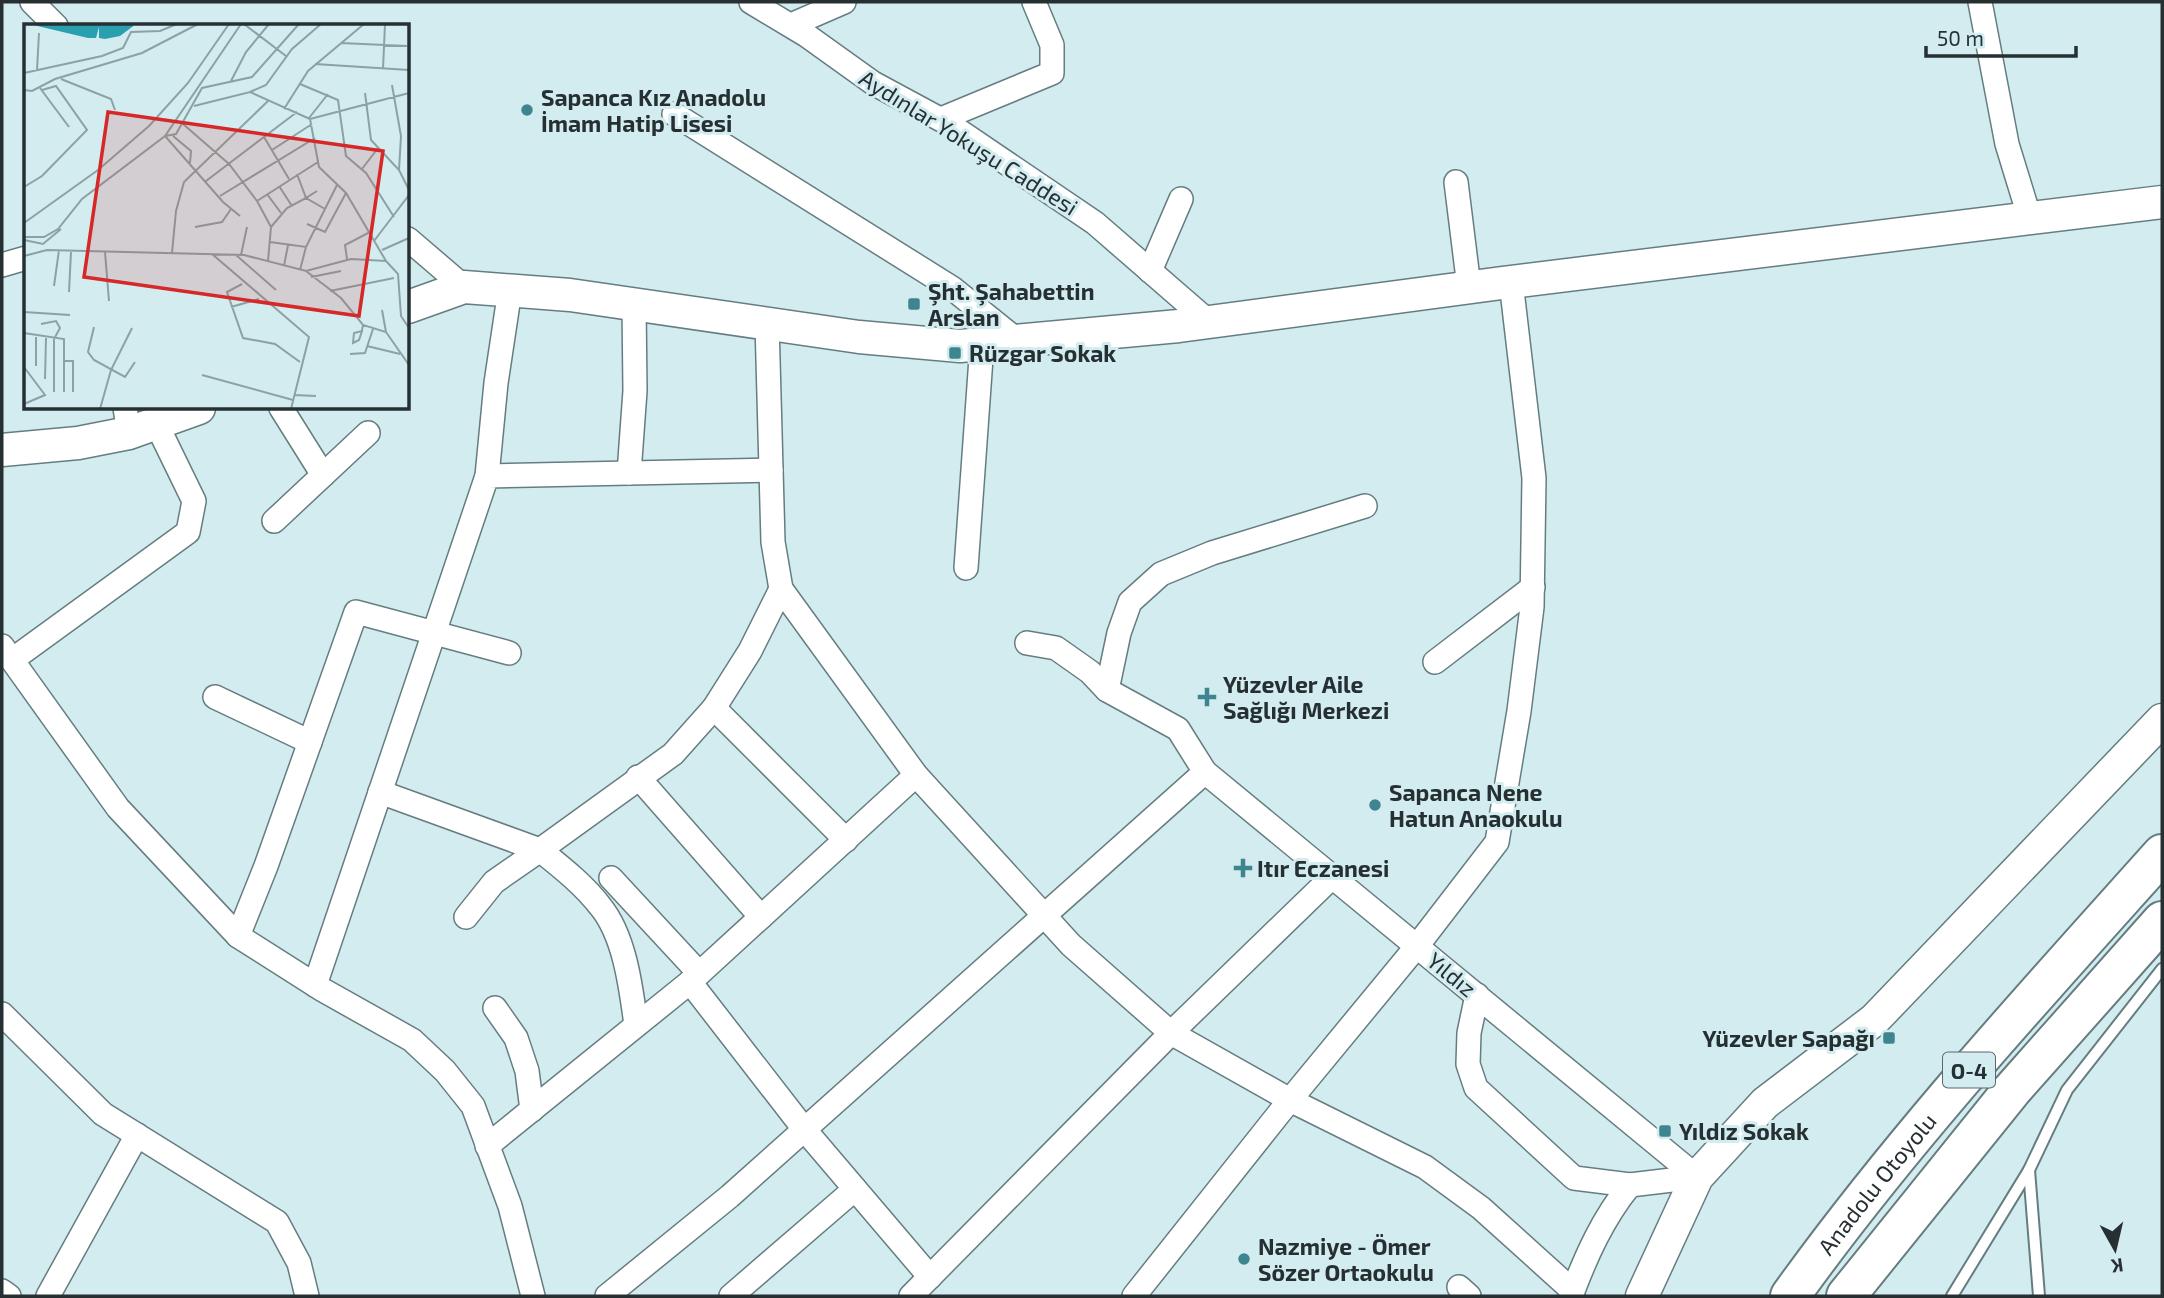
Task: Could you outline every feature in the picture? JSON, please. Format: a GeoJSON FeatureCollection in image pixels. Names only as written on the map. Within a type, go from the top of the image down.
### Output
{"type":"FeatureCollection","features":[{"type":"Feature","properties":{"kind":"highway","name":"Anadolu Otoyolu"},"geometry":{"type":"LineString","coordinates":[[1790,1296],[1830,1241],[1978,1059],[2162,854]]}},
{"type":"Feature","properties":{"kind":"highway","name":"Anadolu Otoyolu"},"geometry":{"type":"LineString","coordinates":[[1846,1296],[2012,1090],[2162,921]]}},
{"type":"Feature","properties":{"kind":"street"},"geometry":{"type":"LineString","coordinates":[[32,2],[54,24]]}},
{"type":"Feature","properties":{"kind":"street","name":"Aydınlar Yokuşu Caddesi"},"geometry":{"type":"LineString","coordinates":[[751,2],[791,26],[873,83],[941,119],[1095,223],[1209,322]]}},
{"type":"Feature","properties":{"kind":"street"},"geometry":{"type":"LineString","coordinates":[[791,26],[844,2]]}},
{"type":"Feature","properties":{"kind":"street"},"geometry":{"type":"LineString","coordinates":[[941,119],[1052,72],[1052,45],[1034,2]]}},
{"type":"Feature","properties":{"kind":"street"},"geometry":{"type":"LineString","coordinates":[[1980,2],[2007,144],[2030,219]]}},
{"type":"Feature","properties":{"kind":"street"},"geometry":{"type":"LineString","coordinates":[[674,114],[952,288],[1018,341]]}},
{"type":"Feature","properties":{"kind":"street"},"geometry":{"type":"LineString","coordinates":[[1457,182],[1469,287]]}},
{"type":"Feature","properties":{"kind":"street"},"geometry":{"type":"LineString","coordinates":[[1150,271],[1181,199]]}},
{"type":"Feature","properties":{"kind":"street"},"geometry":{"type":"LineString","coordinates":[[410,306],[464,287],[510,290],[570,295],[871,338],[960,346],[1209,322],[1469,287],[2162,202]]}},
{"type":"Feature","properties":{"kind":"street"},"geometry":{"type":"LineString","coordinates":[[412,247],[464,287]]}},
{"type":"Feature","properties":{"kind":"street"},"geometry":{"type":"LineString","coordinates":[[2,265],[24,259]]}},
{"type":"Feature","properties":{"kind":"street"},"geometry":{"type":"LineString","coordinates":[[1134,1296],[1417,946],[1497,842],[1519,711],[1533,587],[1534,478],[1511,282]]}},
{"type":"Feature","properties":{"kind":"street"},"geometry":{"type":"LineString","coordinates":[[315,985],[487,476],[496,383],[510,290]]}},
{"type":"Feature","properties":{"kind":"street"},"geometry":{"type":"LineString","coordinates":[[629,473],[635,391],[634,304]]}},
{"type":"Feature","properties":{"kind":"street"},"geometry":{"type":"LineString","coordinates":[[767,323],[773,542],[781,589],[916,775],[1071,945],[1171,1033],[1290,1100],[1425,1167],[1481,1208],[1572,1294],[1591,1247],[1614,1204],[1630,1185]]}},
{"type":"Feature","properties":{"kind":"street"},"geometry":{"type":"LineString","coordinates":[[967,568],[982,344]]}},
{"type":"Feature","properties":{"kind":"street"},"geometry":{"type":"LineString","coordinates":[[2,450],[78,443],[137,421],[189,410]]}},
{"type":"Feature","properties":{"kind":"street"},"geometry":{"type":"LineString","coordinates":[[282,410],[323,475]]}},
{"type":"Feature","properties":{"kind":"street"},"geometry":{"type":"LineString","coordinates":[[137,421],[194,501],[188,532],[7,653],[118,808],[237,936],[315,985],[412,1040],[445,1071],[473,1106],[510,1206],[533,1296]]}},
{"type":"Feature","properties":{"kind":"street"},"geometry":{"type":"LineString","coordinates":[[274,521],[368,433]]}},
{"type":"Feature","properties":{"kind":"street"},"geometry":{"type":"LineString","coordinates":[[487,476],[771,470]]}},
{"type":"Feature","properties":{"kind":"street"},"geometry":{"type":"LineString","coordinates":[[1107,690],[1119,633],[1130,602],[1161,574],[1212,553],[1365,506]]}},
{"type":"Feature","properties":{"kind":"street"},"geometry":{"type":"LineString","coordinates":[[1435,662],[1533,587]]}},
{"type":"Feature","properties":{"kind":"street"},"geometry":{"type":"LineString","coordinates":[[466,917],[494,882],[673,754],[714,708],[750,651],[781,589]]}},
{"type":"Feature","properties":{"kind":"street"},"geometry":{"type":"LineString","coordinates":[[237,936],[266,866],[356,612],[509,653]]}},
{"type":"Feature","properties":{"kind":"street","name":"Yıldız"},"geometry":{"type":"LineString","coordinates":[[1027,643],[1056,648],[1090,672],[1107,690],[1178,729],[1205,772],[1697,1177]]}},
{"type":"Feature","properties":{"kind":"street"},"geometry":{"type":"LineString","coordinates":[[215,697],[310,742]]}},
{"type":"Feature","properties":{"kind":"street"},"geometry":{"type":"LineString","coordinates":[[714,708],[846,840]]}},
{"type":"Feature","properties":{"kind":"street"},"geometry":{"type":"LineString","coordinates":[[1642,1296],[1697,1177],[1765,1103],[1874,1020],[2162,720]]}},
{"type":"Feature","properties":{"kind":"street"},"geometry":{"type":"LineString","coordinates":[[607,1296],[730,1196],[1205,772]]}},
{"type":"Feature","properties":{"kind":"street"},"geometry":{"type":"LineString","coordinates":[[487,1146],[694,978],[916,775]]}},
{"type":"Feature","properties":{"kind":"street"},"geometry":{"type":"LineString","coordinates":[[638,777],[761,917]]}},
{"type":"Feature","properties":{"kind":"street"},"geometry":{"type":"LineString","coordinates":[[380,792],[540,850],[576,880],[602,908],[621,947],[631,987],[636,1025]]}},
{"type":"Feature","properties":{"kind":"street"},"geometry":{"type":"LineString","coordinates":[[911,1296],[1171,1033],[1332,877]]}},
{"type":"Feature","properties":{"kind":"street"},"geometry":{"type":"LineString","coordinates":[[611,878],[694,978],[804,1129],[930,1277]]}},
{"type":"Feature","properties":{"kind":"street"},"geometry":{"type":"LineString","coordinates":[[1477,995],[1468,1032],[1468,1064],[1476,1088],[1574,1178],[1630,1185],[1697,1177]]}},
{"type":"Feature","properties":{"kind":"street"},"geometry":{"type":"LineString","coordinates":[[495,1008],[516,1038],[527,1071],[532,1110]]}},
{"type":"Feature","properties":{"kind":"street"},"geometry":{"type":"LineString","coordinates":[[2,1014],[103,1114],[278,1222],[299,1263],[307,1296]]}},
{"type":"Feature","properties":{"kind":"street"},"geometry":{"type":"LineString","coordinates":[[48,1296],[137,1135]]}},
{"type":"Feature","properties":{"kind":"street"},"geometry":{"type":"LineString","coordinates":[[731,1296],[855,1189]]}},
{"type":"Feature","properties":{"kind":"street"},"geometry":{"type":"LineString","coordinates":[[2,1291],[9,1296]]}},
{"type":"Feature","properties":{"kind":"lane"},"geometry":{"type":"LineString","coordinates":[[1952,1296],[2029,1170],[2067,1090],[2162,969]]}},
{"type":"Feature","properties":{"kind":"lane"},"geometry":{"type":"LineString","coordinates":[[2029,1170],[2039,1296]]}},
{"type":"Feature","properties":{"kind":"place","name":"Sapanca Kız Anadolu İmam Hatip Lisesi"},"geometry":{"type":"Point","coordinates":[527,110]}},
{"type":"Feature","properties":{"kind":"place","name":"Şht. Şahabettin Arslan"},"geometry":{"type":"Point","coordinates":[914,304]}},
{"type":"Feature","properties":{"kind":"place","name":"Rüzgar Sokak"},"geometry":{"type":"Point","coordinates":[955,353]}},
{"type":"Feature","properties":{"kind":"place","name":"Yüzevler Aile Sağlığı Merkezi"},"geometry":{"type":"Point","coordinates":[1207,697]}},
{"type":"Feature","properties":{"kind":"place","name":"Sapanca Nene Hatun Anaokulu"},"geometry":{"type":"Point","coordinates":[1375,805]}},
{"type":"Feature","properties":{"kind":"place","name":"Itır Eczanesi"},"geometry":{"type":"Point","coordinates":[1243,868]}},
{"type":"Feature","properties":{"kind":"place","name":"Yüzevler Sapağı"},"geometry":{"type":"Point","coordinates":[1889,1038]}},
{"type":"Feature","properties":{"kind":"place","name":"Yıldız Sokak"},"geometry":{"type":"Point","coordinates":[1665,1131]}},
{"type":"Feature","properties":{"kind":"place","name":"Nazmiye - Ömer Sözer Ortaokulu"},"geometry":{"type":"Point","coordinates":[1244,1259]}}]}
